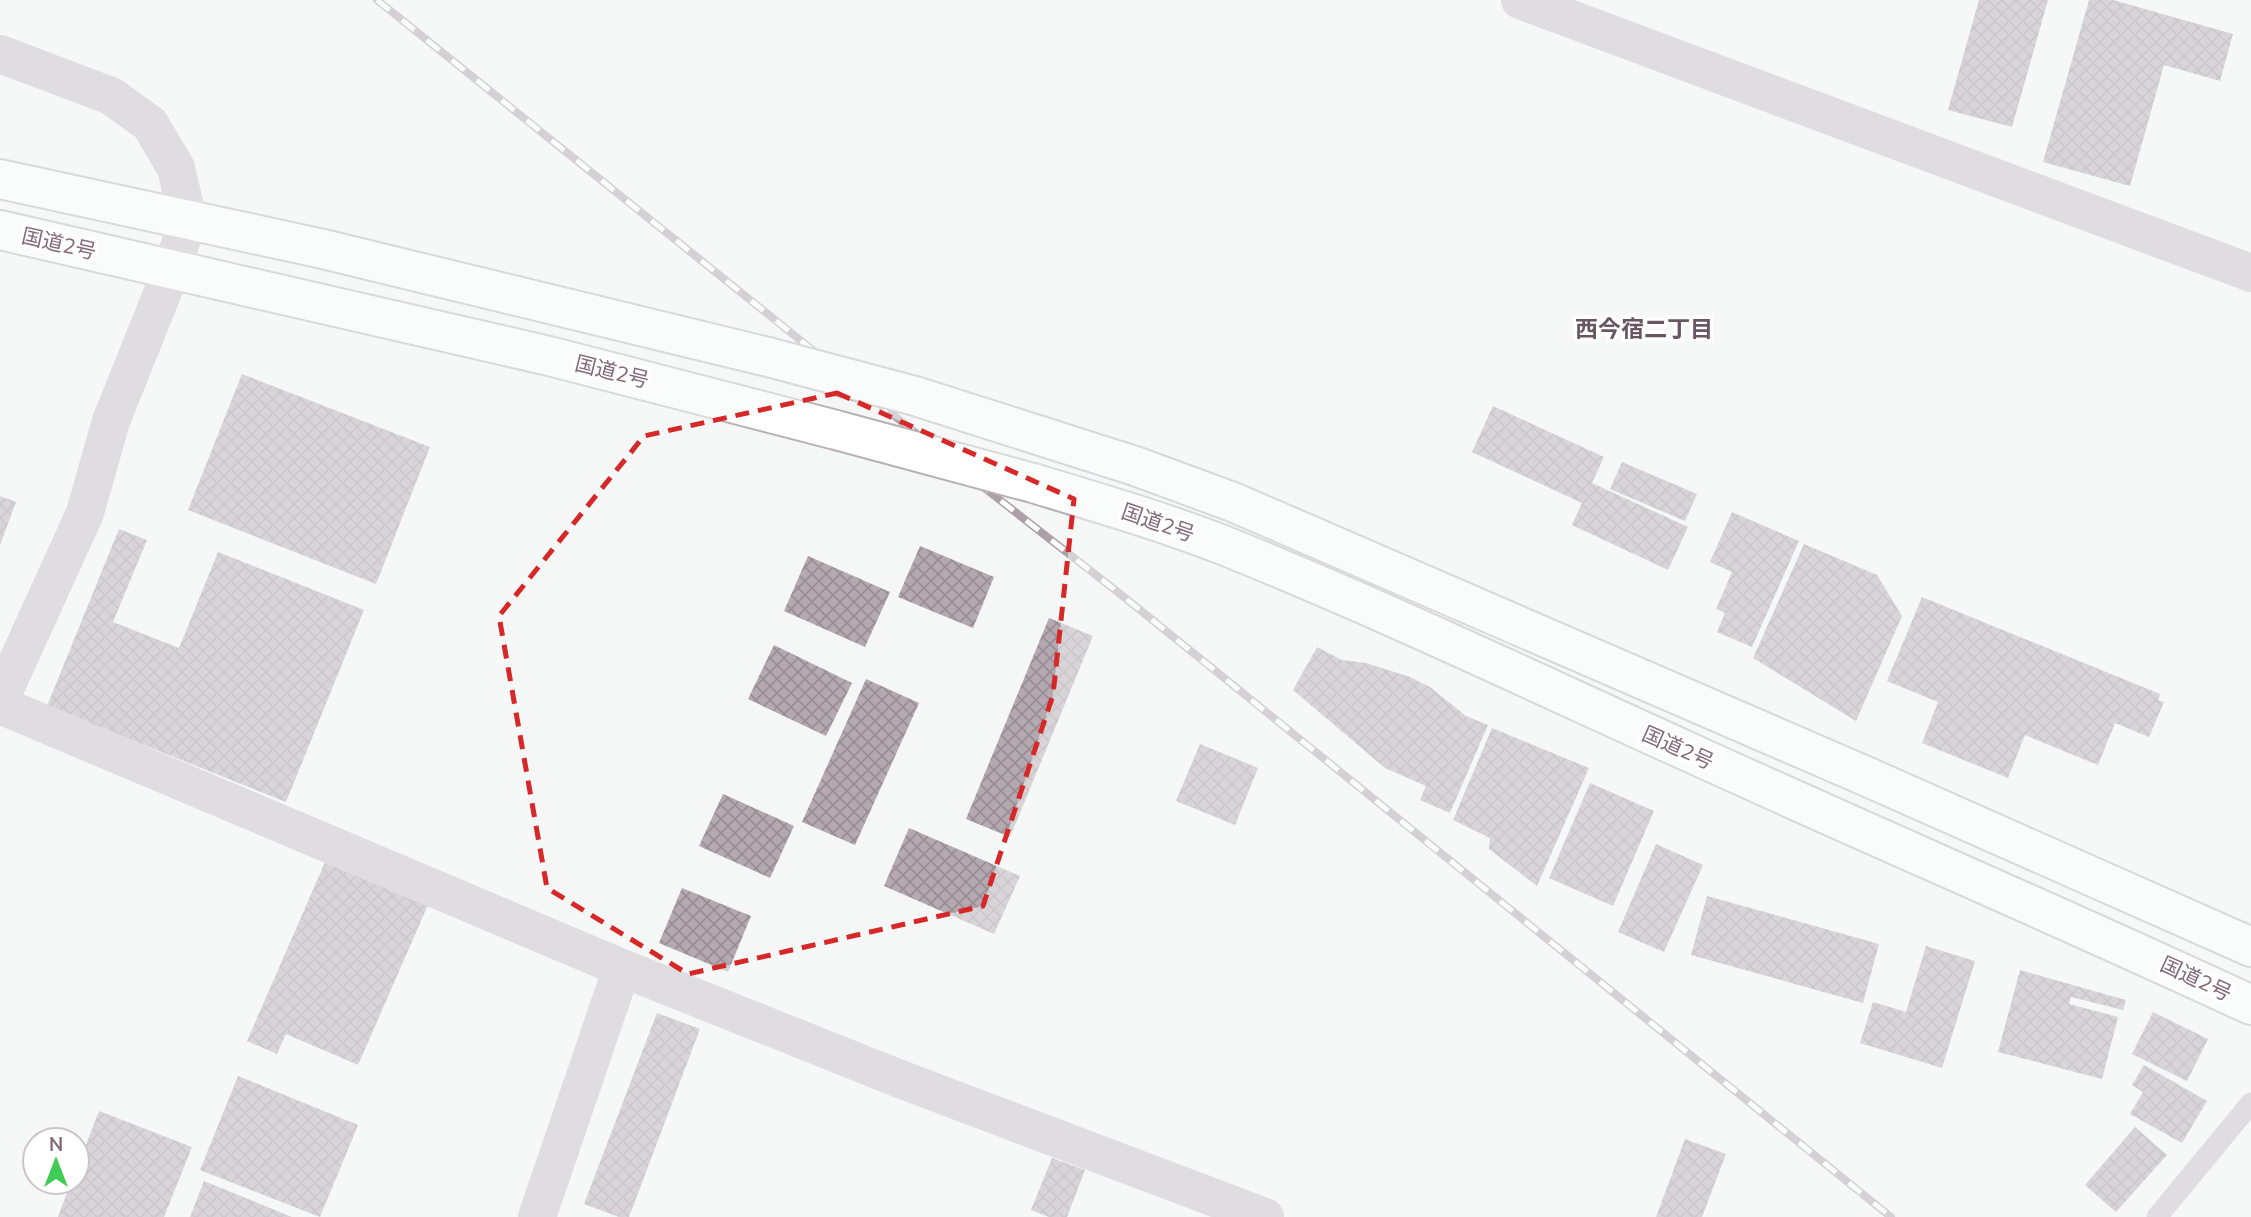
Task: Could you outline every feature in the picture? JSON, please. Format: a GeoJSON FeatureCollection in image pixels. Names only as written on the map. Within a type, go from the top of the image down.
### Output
{"type":"FeatureCollection","features":[{"type":"Feature","properties":{"kind":"highway"},"geometry":{"type":"LineString","coordinates":[[0,180],[323,248],[768,357],[915,396],[1135,466],[1233,502],[1870,778],[2251,947]]}},
{"type":"Feature","properties":{"kind":"highway","name":"国道2号"},"geometry":{"type":"LineString","coordinates":[[0,230],[549,356],[1033,483],[1131,513],[1220,545],[1374,610],[2251,1005]]}},
{"type":"Feature","properties":{"kind":"street"},"geometry":{"type":"LineString","coordinates":[[1520,0],[2251,273]]}},
{"type":"Feature","properties":{"kind":"street"},"geometry":{"type":"LineString","coordinates":[[0,54],[111,96],[150,124],[176,168],[188,220],[172,269],[111,421],[85,513],[0,703],[622,968],[900,1079],[1265,1217]]}},
{"type":"Feature","properties":{"kind":"street"},"geometry":{"type":"LineString","coordinates":[[537,1217],[622,968]]}},
{"type":"Feature","properties":{"kind":"lane"},"geometry":{"type":"LineString","coordinates":[[2157,1217],[2251,1103]]}},
{"type":"Feature","properties":{"kind":"lane"},"geometry":{"type":"LineString","coordinates":[[2168,1217],[2190,1178]]}},
{"type":"Feature","properties":{"kind":"highlighted area"},"geometry":{"type":"Polygon","coordinates":[[[837,393],[1074,499],[1053,695],[983,906],[688,974],[547,888],[499,616],[644,436],[837,393]]]}},
{"type":"Feature","properties":{"kind":"building"},"geometry":{"type":"Polygon","coordinates":[[[1979,0],[2048,0],[2012,127],[1948,110],[1979,0]]]}},
{"type":"Feature","properties":{"kind":"building"},"geometry":{"type":"Polygon","coordinates":[[[2089,0],[2113,0],[2233,34],[2220,81],[2164,65],[2130,186],[2043,162],[2089,0]]]}},
{"type":"Feature","properties":{"kind":"building"},"geometry":{"type":"Polygon","coordinates":[[[242,374],[430,447],[376,584],[188,510],[242,374]]]}},
{"type":"Feature","properties":{"kind":"building"},"geometry":{"type":"Polygon","coordinates":[[[1493,406],[1604,457],[1592,483],[1688,527],[1668,570],[1572,525],[1582,503],[1472,452],[1493,406]]]}},
{"type":"Feature","properties":{"kind":"building"},"geometry":{"type":"Polygon","coordinates":[[[1622,462],[1697,494],[1685,521],[1610,489],[1622,462]]]}},
{"type":"Feature","properties":{"kind":"building"},"geometry":{"type":"Polygon","coordinates":[[[0,496],[16,502],[0,545],[0,496]]]}},
{"type":"Feature","properties":{"kind":"building"},"geometry":{"type":"Polygon","coordinates":[[[1732,512],[1799,541],[1752,647],[1717,632],[1725,613],[1716,609],[1732,572],[1710,562],[1732,512]]]}},
{"type":"Feature","properties":{"kind":"building"},"geometry":{"type":"Polygon","coordinates":[[[119,529],[147,540],[113,622],[179,648],[218,552],[364,610],[286,802],[47,706],[119,529]]]}},
{"type":"Feature","properties":{"kind":"building"},"geometry":{"type":"Polygon","coordinates":[[[1804,544],[1877,575],[1902,616],[1856,721],[1753,658],[1804,544]]]}},
{"type":"Feature","properties":{"kind":"building"},"geometry":{"type":"Polygon","coordinates":[[[920,546],[994,577],[973,628],[898,597],[920,546]]]}},
{"type":"Feature","properties":{"kind":"building"},"geometry":{"type":"Polygon","coordinates":[[[808,556],[890,592],[865,647],[784,611],[808,556]]]}},
{"type":"Feature","properties":{"kind":"building"},"geometry":{"type":"Polygon","coordinates":[[[1922,597],[2160,694],[2158,700],[2164,702],[2149,737],[2115,723],[2098,765],[2025,735],[2008,778],[1922,743],[1938,702],[1887,681],[1922,597]]]}},
{"type":"Feature","properties":{"kind":"building"},"geometry":{"type":"Polygon","coordinates":[[[1049,618],[1093,636],[1010,837],[966,819],[1049,618]]]}},
{"type":"Feature","properties":{"kind":"building"},"geometry":{"type":"Polygon","coordinates":[[[774,645],[852,683],[826,736],[748,699],[774,645]]]}},
{"type":"Feature","properties":{"kind":"building"},"geometry":{"type":"Polygon","coordinates":[[[1317,647],[1342,660],[1366,663],[1410,677],[1430,687],[1466,716],[1488,725],[1450,813],[1420,800],[1426,786],[1385,768],[1293,690],[1317,647]]]}},
{"type":"Feature","properties":{"kind":"building"},"geometry":{"type":"Polygon","coordinates":[[[866,679],[919,703],[855,845],[802,822],[866,679]]]}},
{"type":"Feature","properties":{"kind":"building"},"geometry":{"type":"Polygon","coordinates":[[[1492,728],[1589,768],[1537,886],[1489,849],[1490,838],[1453,820],[1492,728]]]}},
{"type":"Feature","properties":{"kind":"building"},"geometry":{"type":"Polygon","coordinates":[[[1200,744],[1258,768],[1235,825],[1176,801],[1200,744]]]}},
{"type":"Feature","properties":{"kind":"building"},"geometry":{"type":"Polygon","coordinates":[[[1590,783],[1654,811],[1613,906],[1549,878],[1590,783]]]}},
{"type":"Feature","properties":{"kind":"building"},"geometry":{"type":"Polygon","coordinates":[[[723,794],[794,826],[770,878],[699,846],[723,794]]]}},
{"type":"Feature","properties":{"kind":"building"},"geometry":{"type":"Polygon","coordinates":[[[909,828],[1020,876],[994,934],[884,886],[909,828]]]}},
{"type":"Feature","properties":{"kind":"building"},"geometry":{"type":"Polygon","coordinates":[[[1656,844],[1703,865],[1664,952],[1618,932],[1656,844]]]}},
{"type":"Feature","properties":{"kind":"building"},"geometry":{"type":"Polygon","coordinates":[[[326,860],[428,905],[358,1065],[286,1034],[277,1054],[247,1041],[326,860]]]}},
{"type":"Feature","properties":{"kind":"building"},"geometry":{"type":"Polygon","coordinates":[[[682,888],[751,916],[728,972],[659,943],[682,888]]]}},
{"type":"Feature","properties":{"kind":"building"},"geometry":{"type":"Polygon","coordinates":[[[1707,896],[1879,944],[1863,1003],[1691,955],[1707,896]]]}},
{"type":"Feature","properties":{"kind":"building"},"geometry":{"type":"Polygon","coordinates":[[[1926,946],[1975,961],[1942,1068],[1860,1043],[1873,1002],[1906,1012],[1926,946]]]}},
{"type":"Feature","properties":{"kind":"building"},"geometry":{"type":"Polygon","coordinates":[[[2020,970],[2126,1000],[2123,1010],[2071,997],[2069,1004],[2118,1017],[2102,1079],[1998,1052],[2020,970]]]}},
{"type":"Feature","properties":{"kind":"building"},"geometry":{"type":"Polygon","coordinates":[[[2153,1012],[2208,1039],[2187,1081],[2132,1054],[2153,1012]]]}},
{"type":"Feature","properties":{"kind":"building"},"geometry":{"type":"Polygon","coordinates":[[[657,1013],[700,1029],[629,1217],[619,1217],[584,1204],[657,1013]]]}},
{"type":"Feature","properties":{"kind":"building"},"geometry":{"type":"Polygon","coordinates":[[[2144,1065],[2207,1101],[2182,1143],[2130,1114],[2143,1092],[2132,1085],[2144,1065]]]}},
{"type":"Feature","properties":{"kind":"building"},"geometry":{"type":"Polygon","coordinates":[[[238,1076],[358,1125],[320,1217],[200,1170],[238,1076]]]}},
{"type":"Feature","properties":{"kind":"building"},"geometry":{"type":"Polygon","coordinates":[[[99,1111],[192,1147],[164,1217],[58,1217],[66,1196],[91,1196],[91,1132],[99,1111]]]}},
{"type":"Feature","properties":{"kind":"building"},"geometry":{"type":"Polygon","coordinates":[[[2135,1127],[2167,1155],[2116,1212],[2085,1185],[2135,1127]]]}},
{"type":"Feature","properties":{"kind":"building"},"geometry":{"type":"Polygon","coordinates":[[[1685,1139],[1726,1154],[1702,1217],[1656,1217],[1685,1139]]]}},
{"type":"Feature","properties":{"kind":"building"},"geometry":{"type":"Polygon","coordinates":[[[1052,1158],[1085,1170],[1067,1217],[1049,1217],[1031,1210],[1052,1158]]]}},
{"type":"Feature","properties":{"kind":"building"},"geometry":{"type":"Polygon","coordinates":[[[204,1181],[292,1217],[190,1217],[204,1181]]]}},
{"type":"Feature","properties":{"kind":"railway"},"geometry":{"type":"LineString","coordinates":[[377,0],[1119,593],[1891,1217]]}},
{"type":"Feature","properties":{"kind":"district","name":"西今宿二丁目"},"geometry":{"type":"Point","coordinates":[1644,329]}}]}
